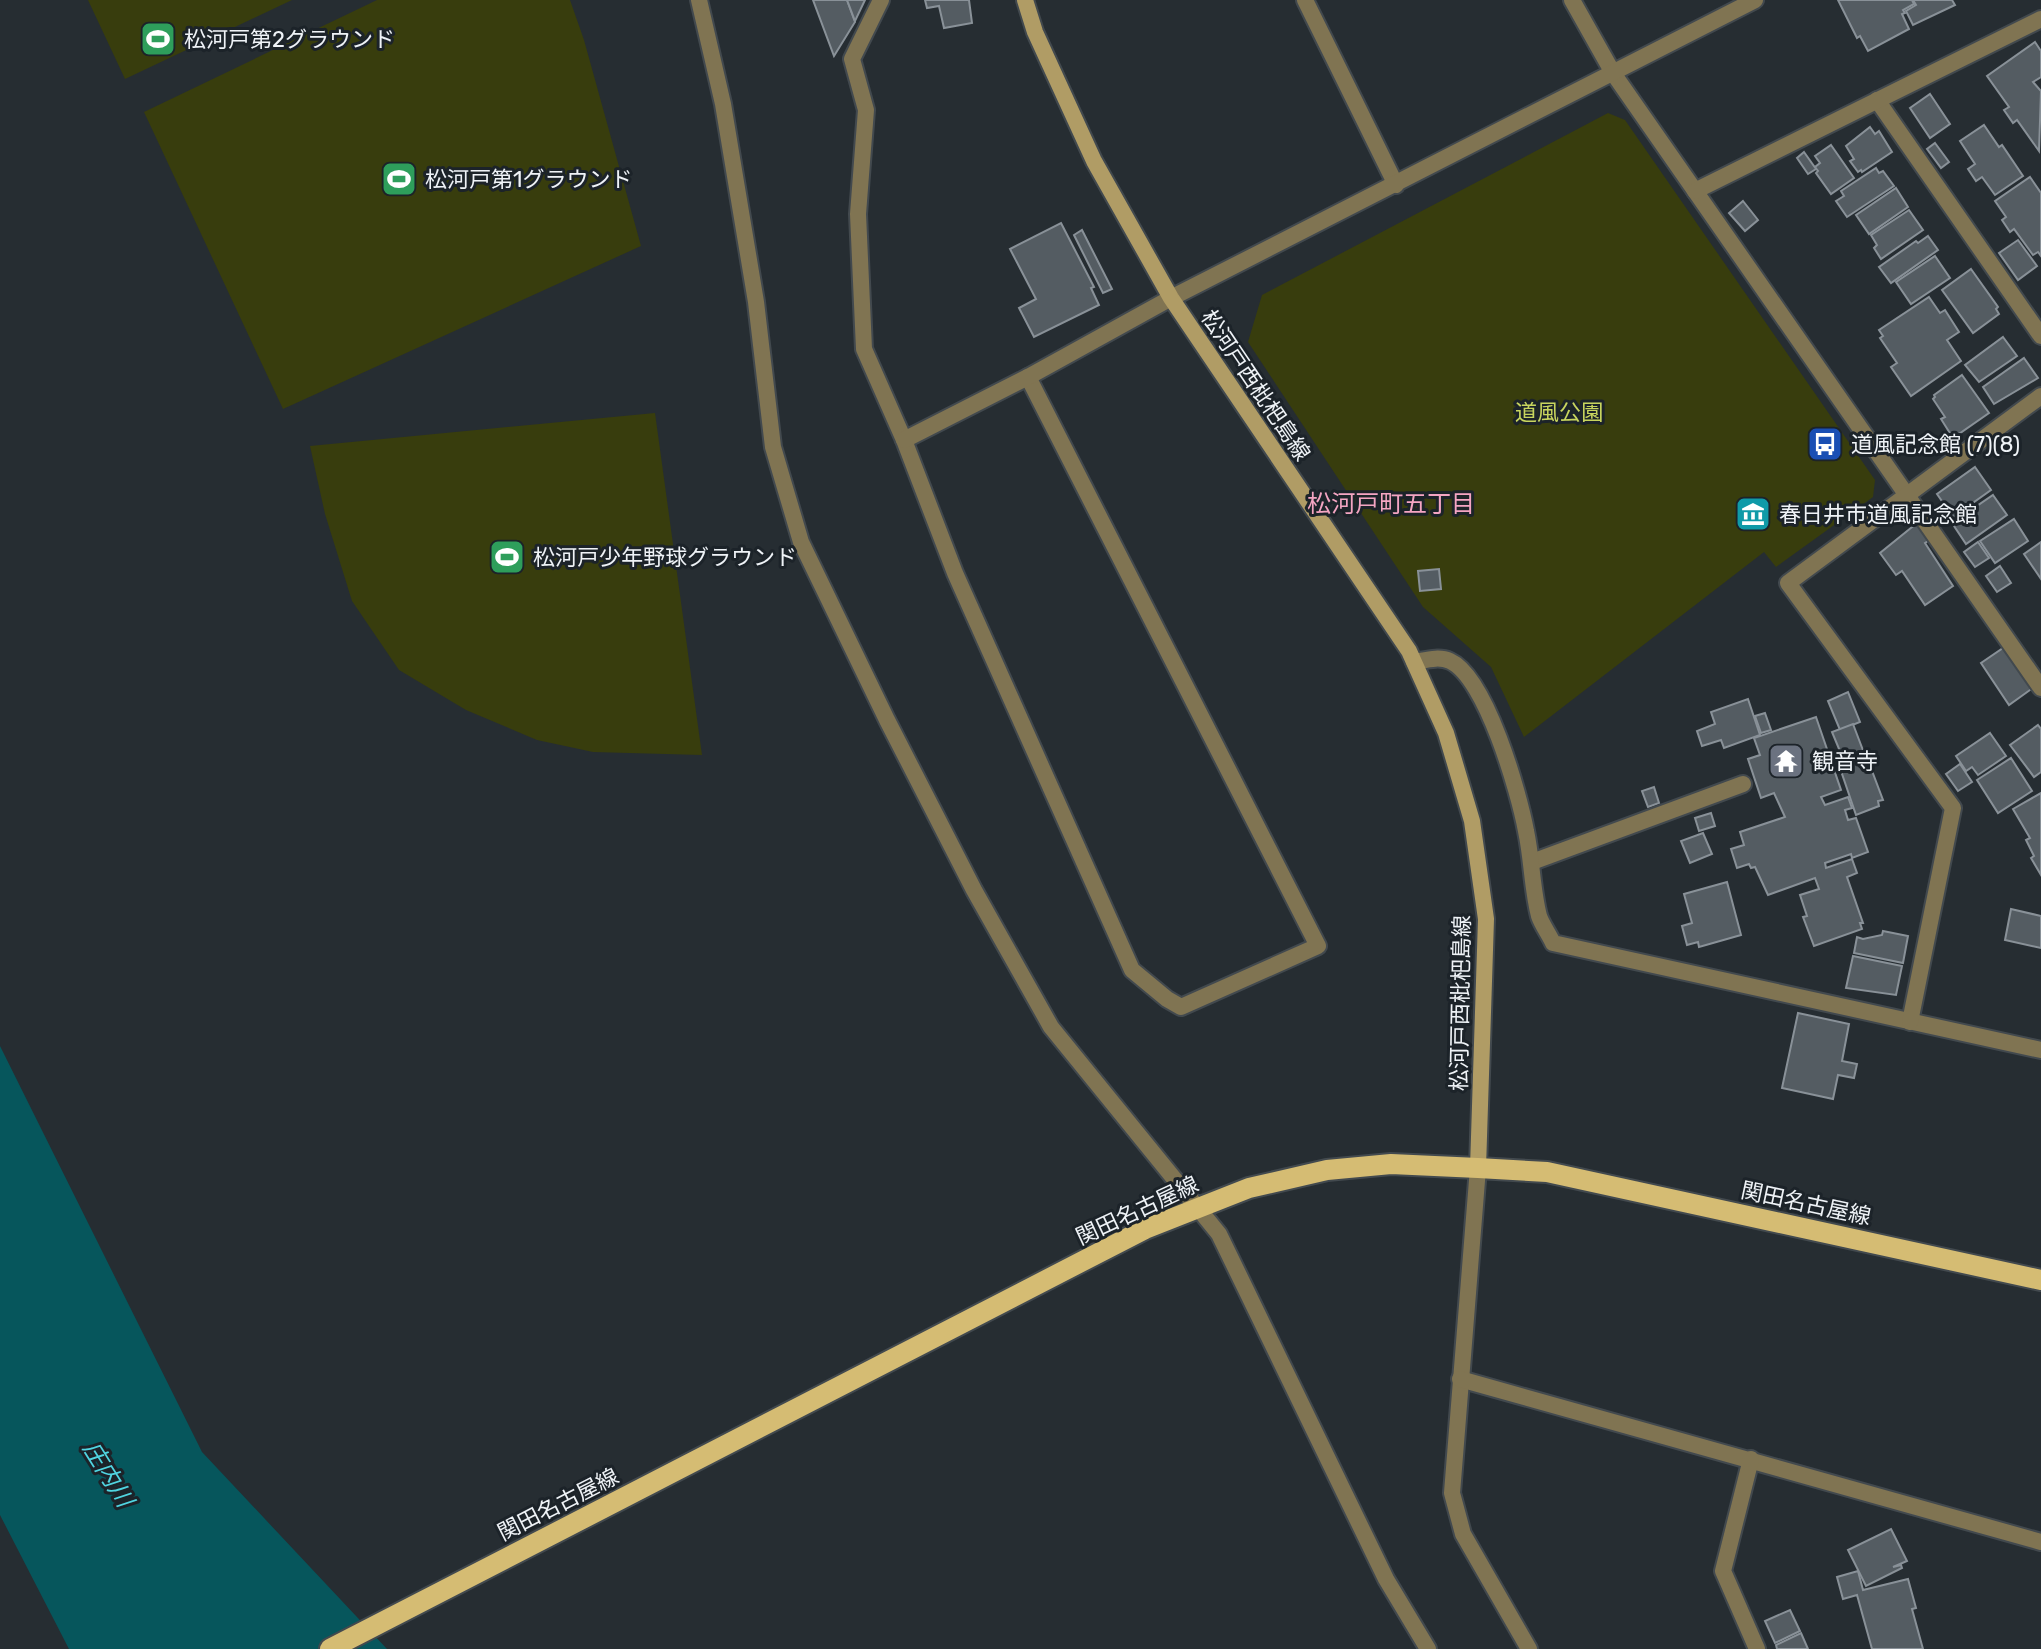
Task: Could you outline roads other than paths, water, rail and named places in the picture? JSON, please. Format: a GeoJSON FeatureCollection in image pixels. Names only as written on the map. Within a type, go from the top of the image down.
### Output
{"type":"FeatureCollection","features":[{"type":"Feature","properties":{"kind":"main road","name":"松河戸西枇杷島線"},"geometry":{"type":"LineString","coordinates":[[1025,0],[1035,32],[1094,161],[1171,298],[1409,651],[1446,733],[1472,821],[1486,919],[1478,1168]]}},
{"type":"Feature","properties":{"kind":"main road","name":"関田名古屋線"},"geometry":{"type":"LineString","coordinates":[[330,1649],[1145,1229],[1249,1188],[1327,1170],[1391,1164],[1547,1172],[2041,1280]]}},
{"type":"Feature","properties":{"kind":"street"},"geometry":{"type":"LineString","coordinates":[[699,0],[723,104],[754,287],[773,447],[801,542],[974,890],[1051,1027],[1219,1234],[1386,1579],[1428,1649]]}},
{"type":"Feature","properties":{"kind":"street"},"geometry":{"type":"LineString","coordinates":[[881,0],[852,59],[866,110],[858,214],[864,349],[904,440],[955,573],[1132,970],[1181,1007],[1318,946],[1028,377]]}},
{"type":"Feature","properties":{"kind":"street"},"geometry":{"type":"LineString","coordinates":[[1305,0],[1396,185]]}},
{"type":"Feature","properties":{"kind":"street"},"geometry":{"type":"LineString","coordinates":[[1572,0],[1613,73],[2041,688]]}},
{"type":"Feature","properties":{"kind":"street"},"geometry":{"type":"LineString","coordinates":[[904,440],[1028,377],[1171,298],[1755,0]]}},
{"type":"Feature","properties":{"kind":"street"},"geometry":{"type":"LineString","coordinates":[[1695,191],[2041,19]]}},
{"type":"Feature","properties":{"kind":"street"},"geometry":{"type":"LineString","coordinates":[[1877,100],[2041,336]]}},
{"type":"Feature","properties":{"kind":"street"},"geometry":{"type":"LineString","coordinates":[[1910,1022],[1953,808],[1788,583],[2041,396]]}},
{"type":"Feature","properties":{"kind":"street"},"geometry":{"type":"LineString","coordinates":[[1414,662],[1450,661],[1465,672],[1482,697],[1516,790],[1532,862],[1539,917],[1553,943],[2041,1050]]}},
{"type":"Feature","properties":{"kind":"street"},"geometry":{"type":"LineString","coordinates":[[1532,862],[1743,784]]}},
{"type":"Feature","properties":{"kind":"street"},"geometry":{"type":"LineString","coordinates":[[1478,1168],[1452,1493],[1463,1534],[1529,1649]]}},
{"type":"Feature","properties":{"kind":"street"},"geometry":{"type":"LineString","coordinates":[[1460,1379],[2041,1542]]}},
{"type":"Feature","properties":{"kind":"street"},"geometry":{"type":"LineString","coordinates":[[1751,1459],[1723,1571],[1757,1649]]}},
{"type":"Feature","properties":{"kind":"water","name":"庄内川"},"geometry":{"type":"Polygon","coordinates":[[[0,1046],[202,1452],[387,1649],[69,1649],[0,1515],[0,1046]]]}},
{"type":"Feature","properties":{"kind":"place","name":"松河戸第2グラウンド"},"geometry":{"type":"Point","coordinates":[158,39]}},
{"type":"Feature","properties":{"kind":"place","name":"松河戸第1グラウンド"},"geometry":{"type":"Point","coordinates":[399,179]}},
{"type":"Feature","properties":{"kind":"place","name":"道風記念館 (7)(8)"},"geometry":{"type":"Point","coordinates":[1825,444]}},
{"type":"Feature","properties":{"kind":"place","name":"春日井市道風記念館"},"geometry":{"type":"Point","coordinates":[1753,514]}},
{"type":"Feature","properties":{"kind":"place","name":"松河戸少年野球グラウンド"},"geometry":{"type":"Point","coordinates":[507,557]}},
{"type":"Feature","properties":{"kind":"place","name":"観音寺"},"geometry":{"type":"Point","coordinates":[1786,761]}},
{"type":"Feature","properties":{"kind":"district","name":"松河戸町五丁目"},"geometry":{"type":"Point","coordinates":[1391,504]}},
{"type":"Feature","properties":{"kind":"park label","name":"道風公園"},"geometry":{"type":"Point","coordinates":[1559,412]}}]}
